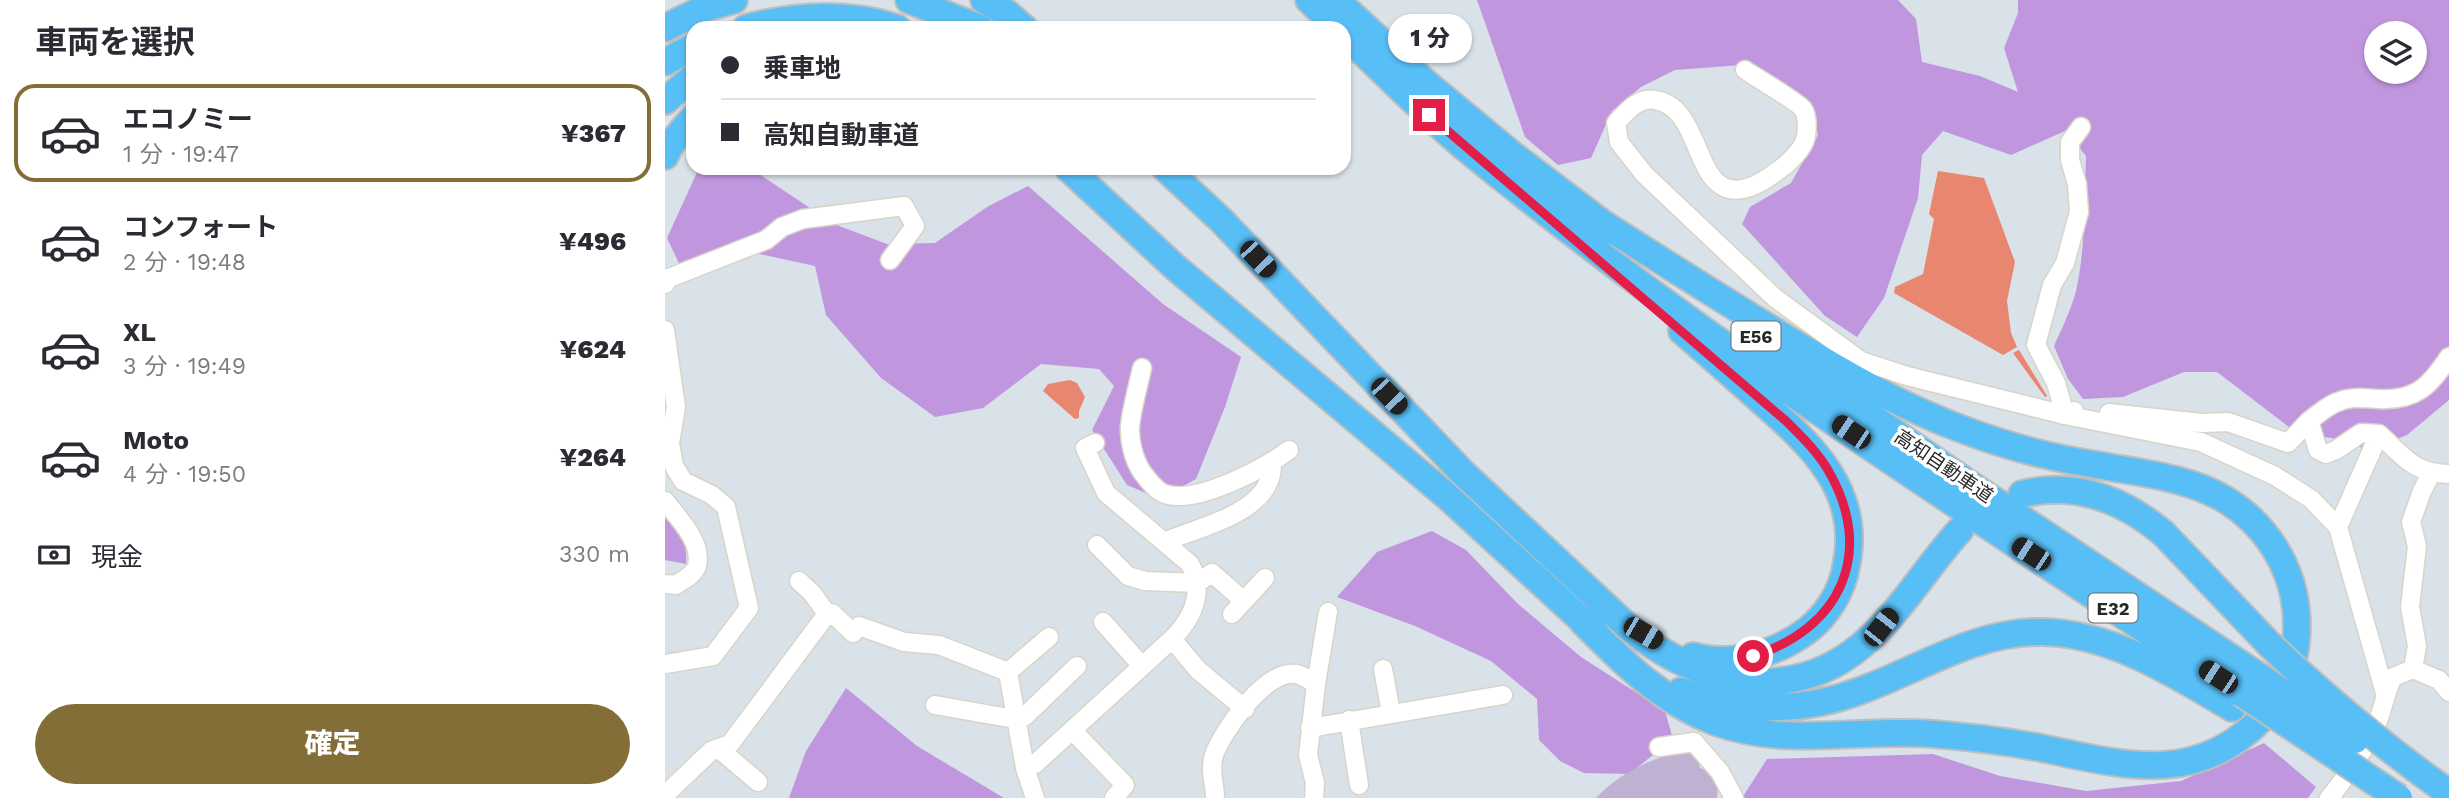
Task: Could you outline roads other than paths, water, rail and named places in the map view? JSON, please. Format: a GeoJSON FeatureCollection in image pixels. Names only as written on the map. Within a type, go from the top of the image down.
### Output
{"type":"FeatureCollection","features":[{"type":"Feature","properties":{"kind":"highway"},"geometry":{"type":"LineString","coordinates":[[665,28],[705,8],[734,0]]}},
{"type":"Feature","properties":{"kind":"highway"},"geometry":{"type":"LineString","coordinates":[[909,0],[963,21]]}},
{"type":"Feature","properties":{"kind":"highway"},"geometry":{"type":"LineString","coordinates":[[983,0],[1007,14]]}},
{"type":"Feature","properties":{"kind":"highway"},"geometry":{"type":"LineString","coordinates":[[1309,0],[1331,21]]}},
{"type":"Feature","properties":{"kind":"highway","name":"高知自動車道"},"geometry":{"type":"LineString","coordinates":[[1336,0],[1426,83],[1602,223],[1993,513],[2242,691],[2399,798]]}},
{"type":"Feature","properties":{"kind":"highway"},"geometry":{"type":"LineString","coordinates":[[771,21],[828,17],[867,21]]}},
{"type":"Feature","properties":{"kind":"highway","name":"高知自動車道"},"geometry":{"type":"LineString","coordinates":[[1351,41],[1461,144],[1588,243],[1809,403],[1993,513]]}},
{"type":"Feature","properties":{"kind":"highway"},"geometry":{"type":"LineString","coordinates":[[665,62],[686,51]]}},
{"type":"Feature","properties":{"kind":"highway"},"geometry":{"type":"LineString","coordinates":[[665,101],[686,83]]}},
{"type":"Feature","properties":{"kind":"highway"},"geometry":{"type":"LineString","coordinates":[[665,156],[686,126]]}},
{"type":"Feature","properties":{"kind":"highway"},"geometry":{"type":"LineString","coordinates":[[1461,144],[1794,429],[1817,453],[1844,506],[1848,522],[1849,555],[1840,587],[1813,626],[1770,651],[1735,660],[1715,660],[1681,652],[1643,633],[1602,602]]}},
{"type":"Feature","properties":{"kind":"highway"},"geometry":{"type":"LineString","coordinates":[[1076,175],[1176,268],[1448,496],[1626,665],[1655,689],[1692,711],[1735,728],[1786,737],[1886,732],[1973,737],[2133,766],[2169,765],[2196,759],[2225,747],[2248,732],[2271,708],[2284,687],[2293,662],[2297,634],[2292,587],[2279,554],[2259,527],[2221,497],[2165,478],[2066,460],[2002,444],[1934,418],[1871,387],[1804,349],[1602,223]]}},
{"type":"Feature","properties":{"kind":"highway"},"geometry":{"type":"LineString","coordinates":[[1173,175],[1221,220],[1464,474],[1647,643],[1668,656],[1706,673],[1742,681],[1791,679],[1838,662],[1869,640],[1881,627],[1936,555],[1993,513],[2035,491],[2070,490],[2107,497],[2145,518],[2163,533],[2270,645],[2349,717],[2406,763],[2449,793]]}},
{"type":"Feature","properties":{"kind":"highway"},"geometry":{"type":"LineString","coordinates":[[1583,622],[1655,678],[1692,695],[1742,706],[1774,708],[1836,700],[1983,640],[2011,634],[2043,632],[2072,635],[2242,691],[2389,798]]}},
{"type":"Feature","properties":{"kind":"highway","name":"高知自動車道"},"geometry":{"type":"LineString","coordinates":[[2242,691],[2443,798]]}},
{"type":"Feature","properties":{"kind":"street"},"geometry":{"type":"LineString","coordinates":[[1745,70],[1803,109],[1807,122],[1806,140],[1795,154],[1776,172],[1758,183],[1739,190],[1725,188],[1712,177],[1682,117],[1666,101],[1646,98],[1628,109],[1616,123],[1619,142],[1644,174],[1775,298],[1861,361],[1907,376],[2065,415],[2201,442],[2275,476],[2311,499],[2338,527],[2385,693]]}},
{"type":"Feature","properties":{"kind":"street"},"geometry":{"type":"LineString","coordinates":[[2065,415],[2056,383],[2036,345],[2052,285],[2065,263],[2079,212],[2077,184],[2070,160],[2070,142],[2081,127]]}},
{"type":"Feature","properties":{"kind":"street"},"geometry":{"type":"LineString","coordinates":[[665,284],[669,278],[766,240],[782,227],[803,219],[904,206],[915,226],[890,260]]}},
{"type":"Feature","properties":{"kind":"street"},"geometry":{"type":"LineString","coordinates":[[665,330],[669,387],[676,408],[670,443],[674,466],[683,481],[712,495],[726,507],[749,608],[713,656],[665,664]]}},
{"type":"Feature","properties":{"kind":"street"},"geometry":{"type":"LineString","coordinates":[[2065,415],[2076,410],[2202,423],[2228,422],[2288,443],[2309,421],[2334,403],[2355,397],[2383,399],[2410,395],[2432,383],[2449,358]]}},
{"type":"Feature","properties":{"kind":"street"},"geometry":{"type":"LineString","coordinates":[[1142,368],[1130,427],[1132,444],[1139,467],[1147,479],[1163,493],[1176,496],[1197,493],[1233,481],[1272,463],[1289,450]]}},
{"type":"Feature","properties":{"kind":"street"},"geometry":{"type":"LineString","coordinates":[[2309,421],[2318,450],[2326,454],[2361,433],[2379,434],[2410,463],[2440,474],[2421,491],[2411,522],[2417,545],[2410,607],[2417,646],[2413,670]]}},
{"type":"Feature","properties":{"kind":"street"},"geometry":{"type":"LineString","coordinates":[[2338,527],[2379,434]]}},
{"type":"Feature","properties":{"kind":"street"},"geometry":{"type":"LineString","coordinates":[[1025,768],[1035,764],[1183,628],[1197,596],[1196,576],[1190,564],[1105,492],[1085,448],[1095,443]]}},
{"type":"Feature","properties":{"kind":"street"},"geometry":{"type":"LineString","coordinates":[[1164,542],[1247,509],[1264,492],[1273,475],[1272,463]]}},
{"type":"Feature","properties":{"kind":"street"},"geometry":{"type":"LineString","coordinates":[[665,501],[688,529],[695,546],[697,565],[692,574],[676,585],[665,584]]}},
{"type":"Feature","properties":{"kind":"street"},"geometry":{"type":"LineString","coordinates":[[1097,545],[1128,576],[1145,580],[1197,583],[1212,573],[1238,607],[1265,578]]}},
{"type":"Feature","properties":{"kind":"street"},"geometry":{"type":"LineString","coordinates":[[799,582],[812,593],[827,614]]}},
{"type":"Feature","properties":{"kind":"street"},"geometry":{"type":"LineString","coordinates":[[1314,798],[1315,783],[1308,755],[1310,727],[1328,612]]}},
{"type":"Feature","properties":{"kind":"street"},"geometry":{"type":"LineString","coordinates":[[665,795],[711,751],[730,744],[827,614],[832,613],[853,633],[859,626],[904,642],[939,645],[1008,672]]}},
{"type":"Feature","properties":{"kind":"street"},"geometry":{"type":"LineString","coordinates":[[1103,622],[1142,666]]}},
{"type":"Feature","properties":{"kind":"street"},"geometry":{"type":"LineString","coordinates":[[1008,672],[1049,638]]}},
{"type":"Feature","properties":{"kind":"street"},"geometry":{"type":"LineString","coordinates":[[1172,639],[1198,670],[1245,709]]}},
{"type":"Feature","properties":{"kind":"street"},"geometry":{"type":"LineString","coordinates":[[935,705],[1024,718],[1077,666]]}},
{"type":"Feature","properties":{"kind":"street"},"geometry":{"type":"LineString","coordinates":[[1383,669],[1391,713]]}},
{"type":"Feature","properties":{"kind":"street"},"geometry":{"type":"LineString","coordinates":[[2329,798],[2341,783],[2378,720],[2385,693],[2393,677],[2413,670],[2446,680]]}},
{"type":"Feature","properties":{"kind":"street"},"geometry":{"type":"LineString","coordinates":[[1008,672],[1025,768],[1035,798]]}},
{"type":"Feature","properties":{"kind":"street"},"geometry":{"type":"LineString","coordinates":[[1215,798],[1212,778],[1214,756],[1221,740],[1265,684],[1273,679],[1295,674],[1316,684]]}},
{"type":"Feature","properties":{"kind":"street"},"geometry":{"type":"LineString","coordinates":[[1310,727],[1503,695]]}},
{"type":"Feature","properties":{"kind":"street"},"geometry":{"type":"LineString","coordinates":[[1349,720],[1359,785]]}},
{"type":"Feature","properties":{"kind":"street"},"geometry":{"type":"LineString","coordinates":[[1072,730],[1125,785],[1114,798]]}},
{"type":"Feature","properties":{"kind":"street"},"geometry":{"type":"LineString","coordinates":[[1659,747],[1693,742],[1720,772],[1734,798]]}},
{"type":"Feature","properties":{"kind":"street"},"geometry":{"type":"LineString","coordinates":[[718,748],[758,782]]}}]}
